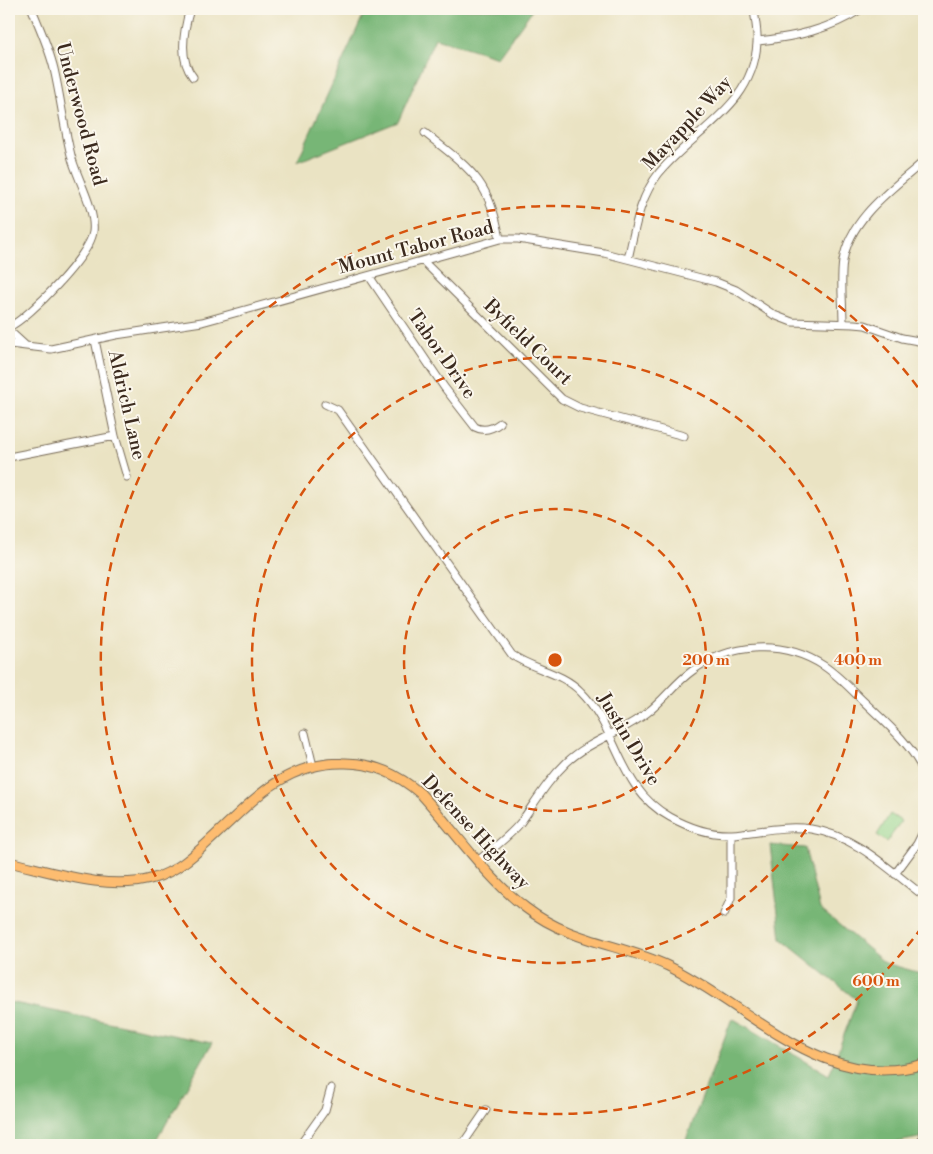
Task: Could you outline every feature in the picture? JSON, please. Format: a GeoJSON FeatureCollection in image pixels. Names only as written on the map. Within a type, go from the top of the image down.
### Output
{"type":"FeatureCollection","features":[{"type":"Feature","properties":{"kind":"main road","name":"Defense Highway"},"geometry":{"type":"LineString","coordinates":[[9,862],[113,883],[134,883],[153,879],[170,872],[188,860],[275,782],[292,773],[313,766],[356,763],[378,768],[400,778],[421,794],[509,894],[542,919],[574,935],[644,957],[675,970],[704,986],[810,1053],[836,1063],[863,1069],[894,1070],[924,1064]]}},
{"type":"Feature","properties":{"kind":"street","name":"Underwood Road"},"geometry":{"type":"LineString","coordinates":[[9,328],[20,321],[44,298],[84,253],[91,239],[93,225],[90,209],[68,145],[52,60],[32,9]]}},
{"type":"Feature","properties":{"kind":"street"},"geometry":{"type":"LineString","coordinates":[[190,9],[185,36],[185,60],[188,71],[193,77]]}},
{"type":"Feature","properties":{"kind":"street","name":"Mayapple Way"},"geometry":{"type":"LineString","coordinates":[[628,259],[638,212],[651,184],[672,159],[731,105],[741,92],[752,70],[758,41],[754,9]]}},
{"type":"Feature","properties":{"kind":"street"},"geometry":{"type":"LineString","coordinates":[[758,41],[814,32],[838,22],[861,9]]}},
{"type":"Feature","properties":{"kind":"street"},"geometry":{"type":"LineString","coordinates":[[425,133],[461,161],[478,179],[492,206],[500,239]]}},
{"type":"Feature","properties":{"kind":"street"},"geometry":{"type":"LineString","coordinates":[[843,323],[842,269],[846,247],[851,236],[866,214],[924,161]]}},
{"type":"Feature","properties":{"kind":"street","name":"Mount Tabor Road"},"geometry":{"type":"LineString","coordinates":[[9,344],[52,349],[209,320],[500,239],[531,240],[628,259],[703,278],[727,286],[750,298],[774,315],[792,322],[864,325],[902,338],[924,342]]}},
{"type":"Feature","properties":{"kind":"street","name":"Byfield Court"},"geometry":{"type":"LineString","coordinates":[[422,261],[562,399],[580,408],[684,436]]}},
{"type":"Feature","properties":{"kind":"street","name":"Tabor Drive"},"geometry":{"type":"LineString","coordinates":[[369,276],[472,425],[476,428],[484,429],[492,428],[500,423]]}},
{"type":"Feature","properties":{"kind":"street","name":"Underwood Road"},"geometry":{"type":"LineString","coordinates":[[9,344],[13,340],[20,321]]}},
{"type":"Feature","properties":{"kind":"street"},"geometry":{"type":"LineString","coordinates":[[9,328],[26,346]]}},
{"type":"Feature","properties":{"kind":"street","name":"Aldrich Lane"},"geometry":{"type":"LineString","coordinates":[[95,340],[114,436],[127,477]]}},
{"type":"Feature","properties":{"kind":"street","name":"Justin Drive"},"geometry":{"type":"LineString","coordinates":[[325,404],[338,410],[512,655],[524,663],[557,676],[574,686],[595,709],[628,775],[650,802],[668,816],[682,823],[708,831],[731,834],[798,827],[826,832],[858,846],[924,896]]}},
{"type":"Feature","properties":{"kind":"street"},"geometry":{"type":"LineString","coordinates":[[9,457],[114,436]]}},
{"type":"Feature","properties":{"kind":"street"},"geometry":{"type":"LineString","coordinates":[[479,860],[511,833],[542,789],[568,761],[586,748],[647,713],[682,678],[700,665],[732,651],[774,648],[807,657],[831,671],[906,744],[917,758],[924,773]]}},
{"type":"Feature","properties":{"kind":"street"},"geometry":{"type":"LineString","coordinates":[[305,733],[313,766]]}},
{"type":"Feature","properties":{"kind":"street"},"geometry":{"type":"LineString","coordinates":[[895,874],[917,844],[924,830]]}},
{"type":"Feature","properties":{"kind":"street"},"geometry":{"type":"LineString","coordinates":[[724,914],[730,905],[731,898],[731,834]]}},
{"type":"Feature","properties":{"kind":"street"},"geometry":{"type":"LineString","coordinates":[[300,1145],[324,1110],[332,1088]]}},
{"type":"Feature","properties":{"kind":"street"},"geometry":{"type":"LineString","coordinates":[[462,1145],[486,1110]]}},
{"type":"Feature","properties":{"kind":"street"},"geometry":{"type":"LineString","coordinates":[[922,1145],[924,1110]]}},
{"type":"Feature","properties":{"kind":"green space"},"geometry":{"type":"Polygon","coordinates":[[[366,9],[533,9],[498,57],[435,38],[398,122],[297,162],[366,9]]]}},
{"type":"Feature","properties":{"kind":"green space"},"geometry":{"type":"Polygon","coordinates":[[[890,814],[901,821],[887,842],[877,835],[890,814]]]}},
{"type":"Feature","properties":{"kind":"green space"},"geometry":{"type":"Polygon","coordinates":[[[770,845],[805,848],[820,909],[885,963],[924,974],[924,1137],[882,1145],[684,1145],[732,1018],[829,1075],[857,1000],[781,939],[770,845]]]}},
{"type":"Feature","properties":{"kind":"green space"},"geometry":{"type":"Polygon","coordinates":[[[9,1002],[212,1043],[154,1145],[9,1145],[9,1002]]]}}]}
